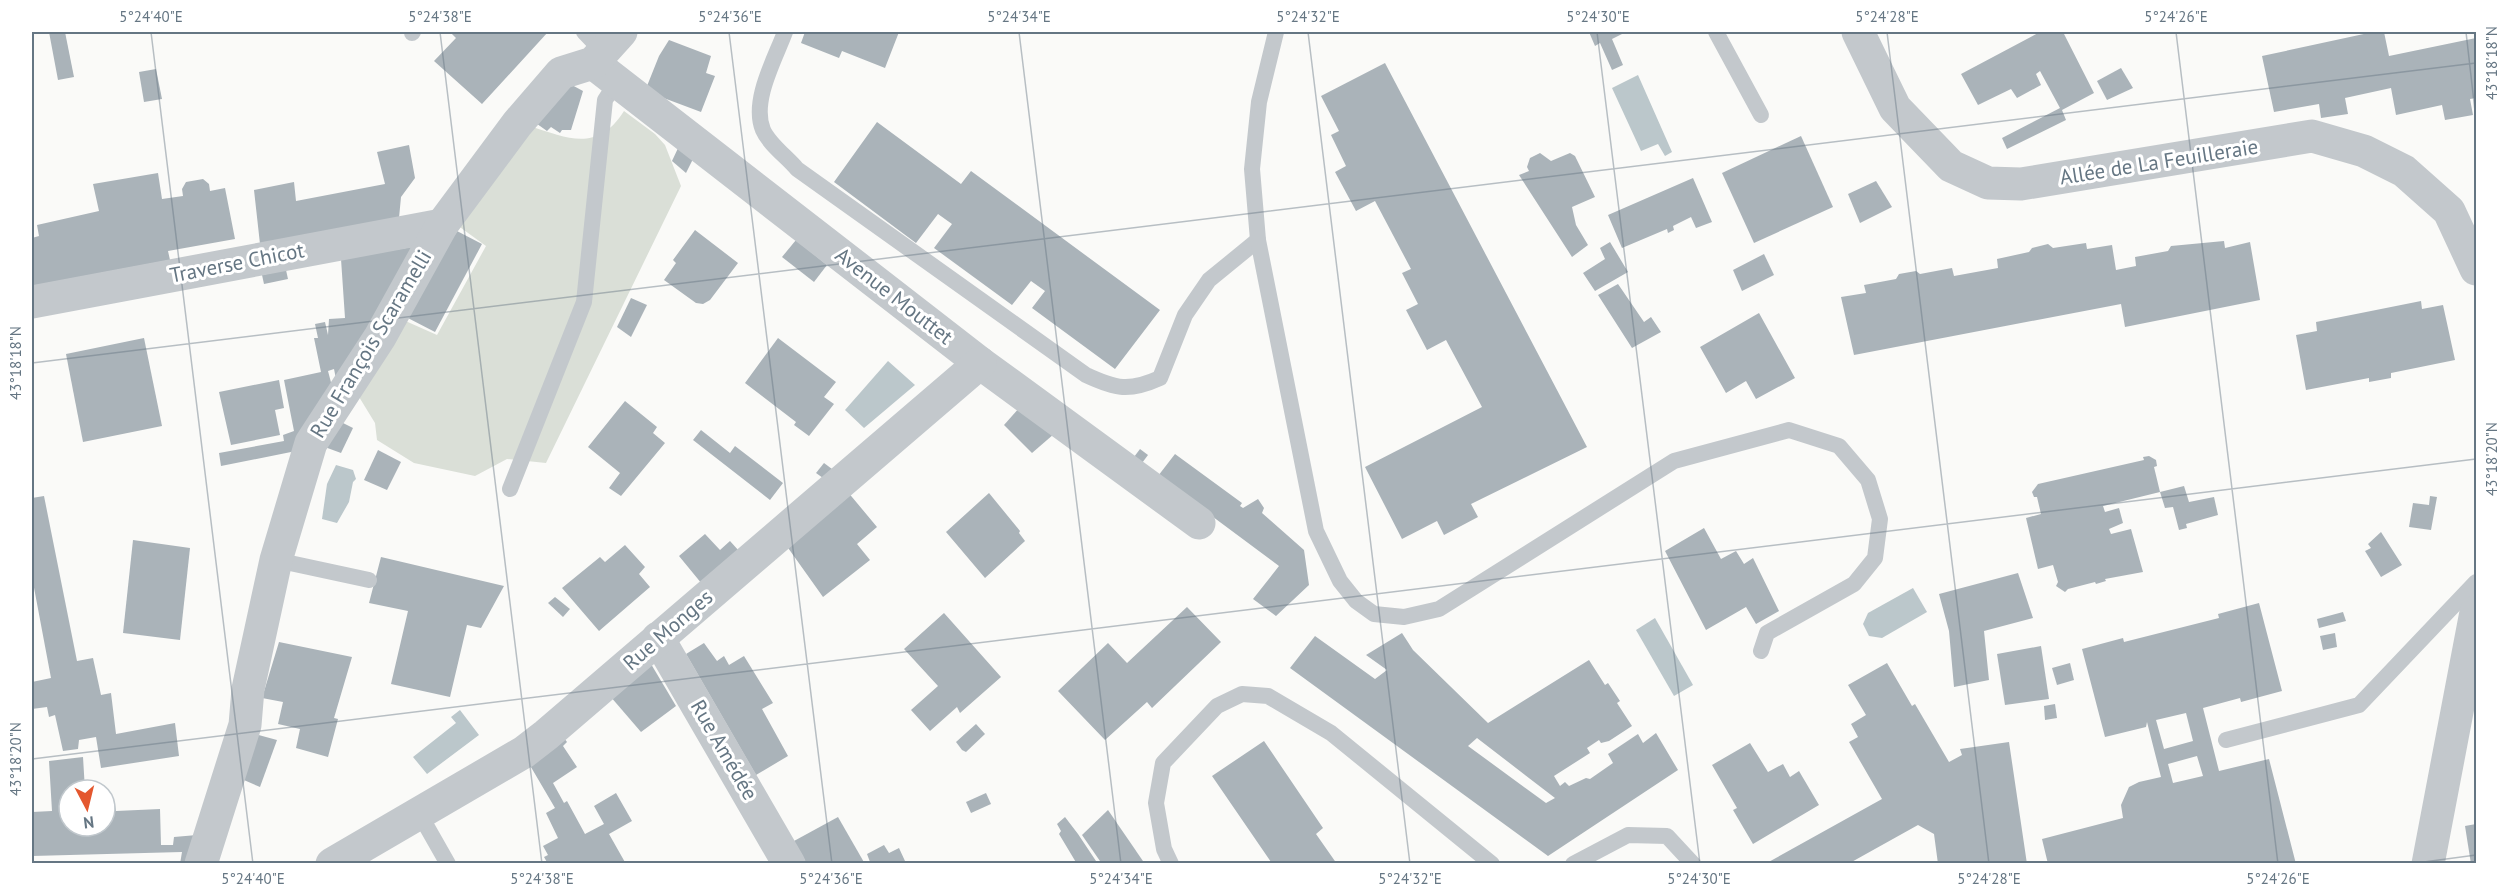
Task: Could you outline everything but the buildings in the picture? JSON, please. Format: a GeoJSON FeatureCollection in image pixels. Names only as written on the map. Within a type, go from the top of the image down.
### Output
{"type":"FeatureCollection","features":[{"type":"Feature","properties":{"kind":"street","name":"Allée de La Feuilleraie"},"geometry":{"type":"LineString","coordinates":[[1858,32],[1895,108],[1951,166],[1988,183],[2021,184],[2312,136],[2364,151],[2404,171],[2449,211],[2476,269]]}},
{"type":"Feature","properties":{"kind":"street","name":"Rue François Scaramelli"},"geometry":{"type":"LineString","coordinates":[[201,864],[245,726],[248,690],[276,560],[311,443],[380,337],[442,225],[517,124],[561,73],[603,52]]}},
{"type":"Feature","properties":{"kind":"street","name":"Avenue Mouttet"},"geometry":{"type":"LineString","coordinates":[[603,52],[980,363],[1199,523]]}},
{"type":"Feature","properties":{"kind":"street","name":"Traverse Chicot"},"geometry":{"type":"LineString","coordinates":[[32,302],[442,225]]}},
{"type":"Feature","properties":{"kind":"street","name":"Rue Monges"},"geometry":{"type":"LineString","coordinates":[[332,864],[524,752],[980,363]]}},
{"type":"Feature","properties":{"kind":"street"},"geometry":{"type":"LineString","coordinates":[[2428,864],[2476,612]]}},
{"type":"Feature","properties":{"kind":"street","name":"Rue Amédée"},"geometry":{"type":"LineString","coordinates":[[658,638],[789,864]]}},
{"type":"Feature","properties":{"kind":"lane"},"geometry":{"type":"LineString","coordinates":[[785,32],[763,93],[760,110],[764,131],[797,169],[1086,375],[1113,387],[1138,388],[1160,378],[1185,315],[1209,280],[1258,240]]}},
{"type":"Feature","properties":{"kind":"lane"},"geometry":{"type":"LineString","coordinates":[[1276,32],[1259,102],[1252,169],[1258,240],[1316,531],[1340,581],[1356,601],[1374,614],[1404,617],[1439,609],[1674,461],[1789,430],[1839,446],[1868,480],[1880,519],[1875,558],[1854,584],[1767,633],[1761,651]]}},
{"type":"Feature","properties":{"kind":"lane"},"geometry":{"type":"LineString","coordinates":[[1716,32],[1761,115]]}},
{"type":"Feature","properties":{"kind":"lane"},"geometry":{"type":"LineString","coordinates":[[510,489],[585,302],[606,100],[603,52]]}},
{"type":"Feature","properties":{"kind":"lane"},"geometry":{"type":"LineString","coordinates":[[276,560],[369,580]]}},
{"type":"Feature","properties":{"kind":"lane"},"geometry":{"type":"LineString","coordinates":[[2226,740],[2359,705],[2476,582]]}},
{"type":"Feature","properties":{"kind":"lane"},"geometry":{"type":"LineString","coordinates":[[1171,864],[1164,849],[1156,803],[1163,763],[1217,706],[1242,694],[1268,696],[1331,733],[1492,864]]}},
{"type":"Feature","properties":{"kind":"lane"},"geometry":{"type":"LineString","coordinates":[[418,813],[448,864]]}},
{"type":"Feature","properties":{"kind":"lane"},"geometry":{"type":"LineString","coordinates":[[1573,864],[1628,835],[1667,836],[1693,864]]}},
{"type":"Feature","properties":{"kind":"shaded area"},"geometry":{"type":"Polygon","coordinates":[[[1638,75],[1672,152],[1665,156],[1658,144],[1641,151],[1612,88],[1638,75]]]}},
{"type":"Feature","properties":{"kind":"shaded area"},"geometry":{"type":"Polygon","coordinates":[[[624,111],[655,134],[665,145],[681,186],[546,463],[507,459],[475,476],[414,463],[377,440],[375,423],[356,392],[401,319],[437,335],[486,246],[457,225],[530,126],[557,135],[582,139],[604,132],[624,111]]]}},
{"type":"Feature","properties":{"kind":"shaded area"},"geometry":{"type":"Polygon","coordinates":[[[888,361],[915,385],[864,428],[845,410],[888,361]]]}},
{"type":"Feature","properties":{"kind":"shaded area"},"geometry":{"type":"Polygon","coordinates":[[[336,465],[353,470],[356,479],[353,482],[349,502],[337,523],[322,519],[327,484],[336,465]]]}},
{"type":"Feature","properties":{"kind":"shaded area"},"geometry":{"type":"Polygon","coordinates":[[[1913,588],[1927,612],[1882,638],[1869,636],[1863,624],[1868,613],[1913,588]]]}},
{"type":"Feature","properties":{"kind":"shaded area"},"geometry":{"type":"Polygon","coordinates":[[[1655,618],[1693,685],[1674,696],[1636,630],[1655,618]]]}},
{"type":"Feature","properties":{"kind":"shaded area"},"geometry":{"type":"Polygon","coordinates":[[[460,710],[479,735],[427,774],[413,757],[456,723],[451,717],[460,710]]]}}]}
